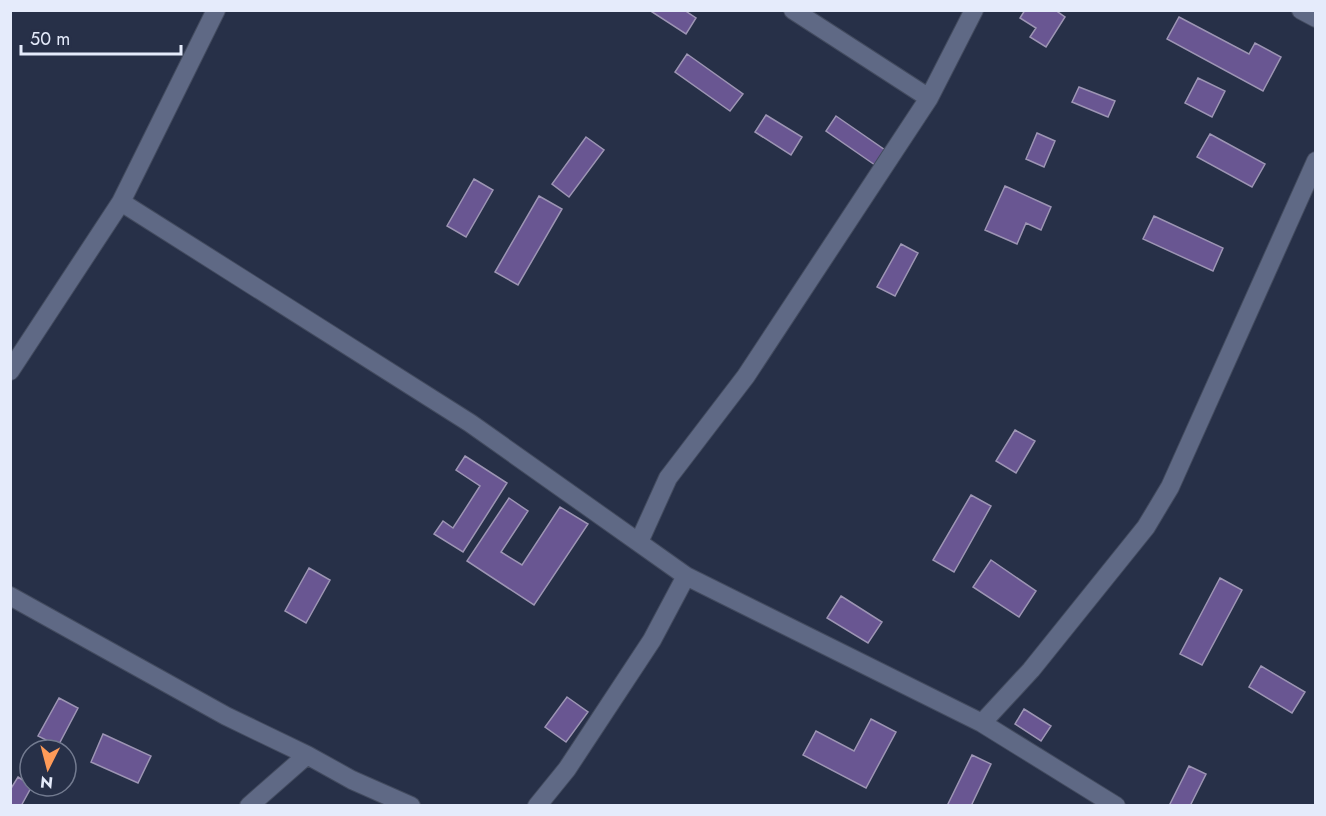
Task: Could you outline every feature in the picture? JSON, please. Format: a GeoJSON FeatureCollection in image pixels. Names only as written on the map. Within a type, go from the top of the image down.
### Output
{"type":"FeatureCollection","features":[{"type":"Feature","properties":{"kind":"street"},"geometry":{"type":"LineString","coordinates":[[10,371],[121,201],[216,10]]}},
{"type":"Feature","properties":{"kind":"street"},"geometry":{"type":"LineString","coordinates":[[793,10],[929,98]]}},
{"type":"Feature","properties":{"kind":"street"},"geometry":{"type":"LineString","coordinates":[[639,542],[668,478],[746,376],[929,98],[974,10]]}},
{"type":"Feature","properties":{"kind":"street"},"geometry":{"type":"LineString","coordinates":[[1301,10],[1316,18]]}},
{"type":"Feature","properties":{"kind":"street"},"geometry":{"type":"LineString","coordinates":[[982,723],[1030,670],[1139,536],[1170,487],[1316,161]]}},
{"type":"Feature","properties":{"kind":"street"},"geometry":{"type":"LineString","coordinates":[[121,201],[470,423],[686,576],[982,723],[1116,806]]}},
{"type":"Feature","properties":{"kind":"street"},"geometry":{"type":"LineString","coordinates":[[537,806],[567,769],[652,640],[686,576]]}},
{"type":"Feature","properties":{"kind":"street"},"geometry":{"type":"LineString","coordinates":[[10,596],[226,716],[307,755],[352,780],[411,806]]}},
{"type":"Feature","properties":{"kind":"street"},"geometry":{"type":"LineString","coordinates":[[249,806],[307,755]]}},
{"type":"Feature","properties":{"kind":"building"},"geometry":{"type":"Polygon","coordinates":[[[649,10],[684,10],[696,18],[686,34],[649,10]]]}},
{"type":"Feature","properties":{"kind":"building"},"geometry":{"type":"Polygon","coordinates":[[[1025,10],[1055,10],[1065,17],[1046,47],[1030,37],[1036,28],[1020,18],[1025,10]]]}},
{"type":"Feature","properties":{"kind":"building"},"geometry":{"type":"Polygon","coordinates":[[[1179,17],[1249,54],[1255,43],[1281,57],[1263,91],[1167,39],[1179,17]]]}},
{"type":"Feature","properties":{"kind":"building"},"geometry":{"type":"Polygon","coordinates":[[[687,54],[743,94],[730,111],[675,72],[687,54]]]}},
{"type":"Feature","properties":{"kind":"building"},"geometry":{"type":"Polygon","coordinates":[[[1198,78],[1225,91],[1212,117],[1185,103],[1198,78]]]}},
{"type":"Feature","properties":{"kind":"building"},"geometry":{"type":"Polygon","coordinates":[[[1079,87],[1115,101],[1108,117],[1072,102],[1079,87]]]}},
{"type":"Feature","properties":{"kind":"building"},"geometry":{"type":"Polygon","coordinates":[[[766,115],[802,137],[791,155],[755,132],[766,115]]]}},
{"type":"Feature","properties":{"kind":"building"},"geometry":{"type":"Polygon","coordinates":[[[836,116],[885,150],[875,165],[826,131],[836,116]]]}},
{"type":"Feature","properties":{"kind":"building"},"geometry":{"type":"Polygon","coordinates":[[[1037,133],[1055,141],[1044,167],[1026,159],[1037,133]]]}},
{"type":"Feature","properties":{"kind":"building"},"geometry":{"type":"Polygon","coordinates":[[[1210,134],[1265,164],[1252,187],[1197,157],[1210,134]]]}},
{"type":"Feature","properties":{"kind":"building"},"geometry":{"type":"Polygon","coordinates":[[[586,137],[604,150],[569,197],[552,184],[586,137]]]}},
{"type":"Feature","properties":{"kind":"building"},"geometry":{"type":"Polygon","coordinates":[[[474,179],[493,190],[466,237],[447,226],[474,179]]]}},
{"type":"Feature","properties":{"kind":"building"},"geometry":{"type":"Polygon","coordinates":[[[1005,186],[1051,207],[1041,230],[1026,223],[1017,244],[985,230],[1005,186]]]}},
{"type":"Feature","properties":{"kind":"building"},"geometry":{"type":"Polygon","coordinates":[[[539,196],[562,209],[518,285],[495,272],[539,196]]]}},
{"type":"Feature","properties":{"kind":"building"},"geometry":{"type":"Polygon","coordinates":[[[1154,216],[1223,248],[1213,271],[1143,239],[1154,216]]]}},
{"type":"Feature","properties":{"kind":"building"},"geometry":{"type":"Polygon","coordinates":[[[901,244],[918,253],[895,296],[877,287],[901,244]]]}},
{"type":"Feature","properties":{"kind":"building"},"geometry":{"type":"Polygon","coordinates":[[[1015,430],[1035,441],[1016,473],[996,461],[1015,430]]]}},
{"type":"Feature","properties":{"kind":"building"},"geometry":{"type":"Polygon","coordinates":[[[465,456],[507,483],[463,552],[434,534],[443,521],[453,528],[480,486],[456,470],[465,456]]]}},
{"type":"Feature","properties":{"kind":"building"},"geometry":{"type":"Polygon","coordinates":[[[971,495],[991,506],[954,572],[933,560],[971,495]]]}},
{"type":"Feature","properties":{"kind":"building"},"geometry":{"type":"Polygon","coordinates":[[[509,498],[528,511],[501,552],[522,565],[560,507],[588,524],[534,605],[467,561],[509,498]]]}},
{"type":"Feature","properties":{"kind":"building"},"geometry":{"type":"Polygon","coordinates":[[[991,560],[1036,591],[1019,617],[973,587],[991,560]]]}},
{"type":"Feature","properties":{"kind":"building"},"geometry":{"type":"Polygon","coordinates":[[[309,568],[330,580],[306,623],[285,611],[309,568]]]}},
{"type":"Feature","properties":{"kind":"building"},"geometry":{"type":"Polygon","coordinates":[[[1220,578],[1242,590],[1202,665],[1180,654],[1220,578]]]}},
{"type":"Feature","properties":{"kind":"building"},"geometry":{"type":"Polygon","coordinates":[[[841,596],[882,622],[868,643],[827,618],[841,596]]]}},
{"type":"Feature","properties":{"kind":"building"},"geometry":{"type":"Polygon","coordinates":[[[1261,666],[1305,692],[1292,713],[1249,687],[1261,666]]]}},
{"type":"Feature","properties":{"kind":"building"},"geometry":{"type":"Polygon","coordinates":[[[567,697],[588,712],[566,742],[545,727],[567,697]]]}},
{"type":"Feature","properties":{"kind":"building"},"geometry":{"type":"Polygon","coordinates":[[[59,698],[78,708],[62,738],[38,736],[59,698]]]}},
{"type":"Feature","properties":{"kind":"building"},"geometry":{"type":"Polygon","coordinates":[[[1024,709],[1051,726],[1041,741],[1015,724],[1024,709]]]}},
{"type":"Feature","properties":{"kind":"building"},"geometry":{"type":"Polygon","coordinates":[[[871,719],[896,732],[866,788],[803,755],[816,731],[854,751],[871,719]]]}},
{"type":"Feature","properties":{"kind":"building"},"geometry":{"type":"Polygon","coordinates":[[[103,734],[151,756],[138,783],[91,762],[103,734]]]}},
{"type":"Feature","properties":{"kind":"building"},"geometry":{"type":"Polygon","coordinates":[[[972,755],[991,764],[971,806],[947,806],[972,755]]]}},
{"type":"Feature","properties":{"kind":"building"},"geometry":{"type":"Polygon","coordinates":[[[1189,766],[1206,774],[1190,806],[1169,806],[1189,766]]]}},
{"type":"Feature","properties":{"kind":"building"},"geometry":{"type":"Polygon","coordinates":[[[18,777],[18,798],[25,798],[21,806],[10,806],[10,790],[18,777]]]}}]}
